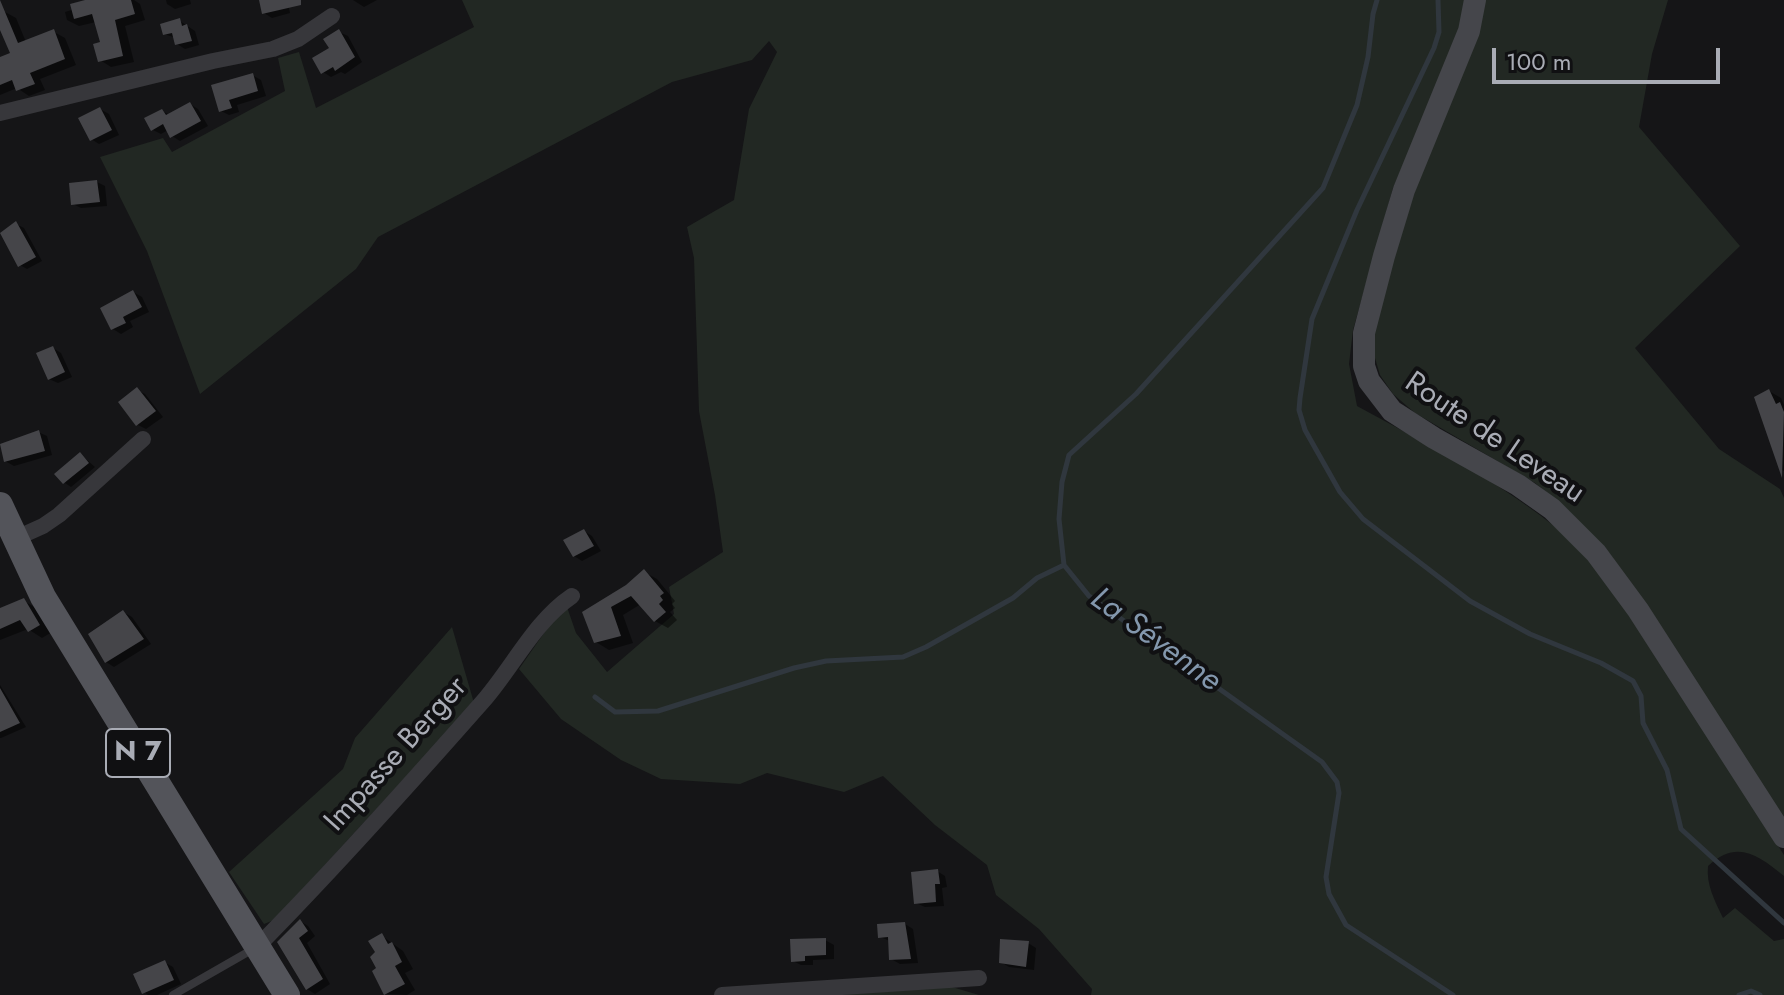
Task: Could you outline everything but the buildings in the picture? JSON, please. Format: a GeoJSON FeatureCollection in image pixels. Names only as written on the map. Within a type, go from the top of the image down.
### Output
{"type":"FeatureCollection","features":[{"type":"Feature","properties":{"kind":"main road","name":"N 7"},"geometry":{"type":"LineString","coordinates":[[0,505],[43,597],[287,995]]}},
{"type":"Feature","properties":{"kind":"street","name":"Route de Leveau"},"geometry":{"type":"LineString","coordinates":[[1475,0],[1469,31],[1404,190],[1384,256],[1364,333],[1364,366],[1369,381],[1392,411],[1518,485],[1552,509],[1589,545],[1619,582],[1784,837]]}},
{"type":"Feature","properties":{"kind":"street"},"geometry":{"type":"LineString","coordinates":[[0,113],[198,64],[273,49],[298,39],[332,16]]}},
{"type":"Feature","properties":{"kind":"street"},"geometry":{"type":"LineString","coordinates":[[14,539],[59,515],[143,439]]}},
{"type":"Feature","properties":{"kind":"street","name":"Impasse Berger"},"geometry":{"type":"LineString","coordinates":[[257,947],[311,893],[450,739],[511,667],[555,608],[572,596]]}},
{"type":"Feature","properties":{"kind":"street"},"geometry":{"type":"LineString","coordinates":[[722,995],[979,978]]}},
{"type":"Feature","properties":{"kind":"lane"},"geometry":{"type":"LineString","coordinates":[[173,995],[257,947]]}},
{"type":"Feature","properties":{"kind":"shaded area"},"geometry":{"type":"Polygon","coordinates":[[[462,0],[1466,0],[1454,48],[1393,188],[1353,330],[1349,364],[1357,406],[1464,465],[1516,498],[1565,535],[1600,570],[1784,855],[1784,876],[1756,856],[1738,852],[1728,853],[1708,866],[1708,880],[1723,918],[1735,908],[1774,941],[1784,939],[1784,995],[1091,995],[1092,989],[1039,929],[996,895],[987,865],[935,825],[883,776],[844,792],[767,773],[740,784],[661,779],[621,760],[561,719],[519,669],[553,620],[567,607],[576,633],[607,672],[674,614],[669,587],[723,552],[699,411],[694,258],[687,227],[734,200],[749,109],[777,52],[769,41],[752,60],[672,82],[378,237],[356,269],[200,394],[147,251],[100,157],[163,138],[172,152],[285,91],[278,58],[299,52],[316,108],[474,27],[462,0]]]}},
{"type":"Feature","properties":{"kind":"shaded area"},"geometry":{"type":"Polygon","coordinates":[[[1484,0],[1668,0],[1652,54],[1639,127],[1740,246],[1635,348],[1719,449],[1780,489],[1784,498],[1784,819],[1610,554],[1567,509],[1535,483],[1415,413],[1393,394],[1380,375],[1373,339],[1376,318],[1412,199],[1484,0]]]}},
{"type":"Feature","properties":{"kind":"shaded area"},"geometry":{"type":"Polygon","coordinates":[[[452,627],[474,703],[274,920],[264,924],[229,872],[343,769],[355,738],[452,627]]]}},
{"type":"Feature","properties":{"kind":"shaded area"},"geometry":{"type":"Polygon","coordinates":[[[952,987],[979,995],[833,995],[952,987]]]}},
{"type":"Feature","properties":{"kind":"waterway","name":"La Sévenne"},"geometry":{"type":"LineString","coordinates":[[1377,0],[1357,105],[1323,188],[1136,394],[1069,455],[1062,482],[1059,519],[1064,565],[1089,596],[1322,762],[1337,782],[1339,793],[1326,877],[1329,894],[1346,925],[1453,995]]}},
{"type":"Feature","properties":{"kind":"waterway"},"geometry":{"type":"LineString","coordinates":[[1438,0],[1439,32],[1434,48],[1357,210],[1312,319],[1299,410],[1305,430],[1340,492],[1363,519],[1470,601],[1530,634],[1601,663],[1633,681],[1641,696],[1643,723],[1667,770],[1681,829],[1784,923]]}},
{"type":"Feature","properties":{"kind":"waterway"},"geometry":{"type":"LineString","coordinates":[[595,697],[615,712],[658,711],[794,668],[826,661],[903,657],[1013,598],[1037,578],[1064,565]]}},
{"type":"Feature","properties":{"kind":"waterway","name":"La Sévenne"},"geometry":{"type":"LineString","coordinates":[[1739,995],[1751,991],[1760,995]]}}]}
